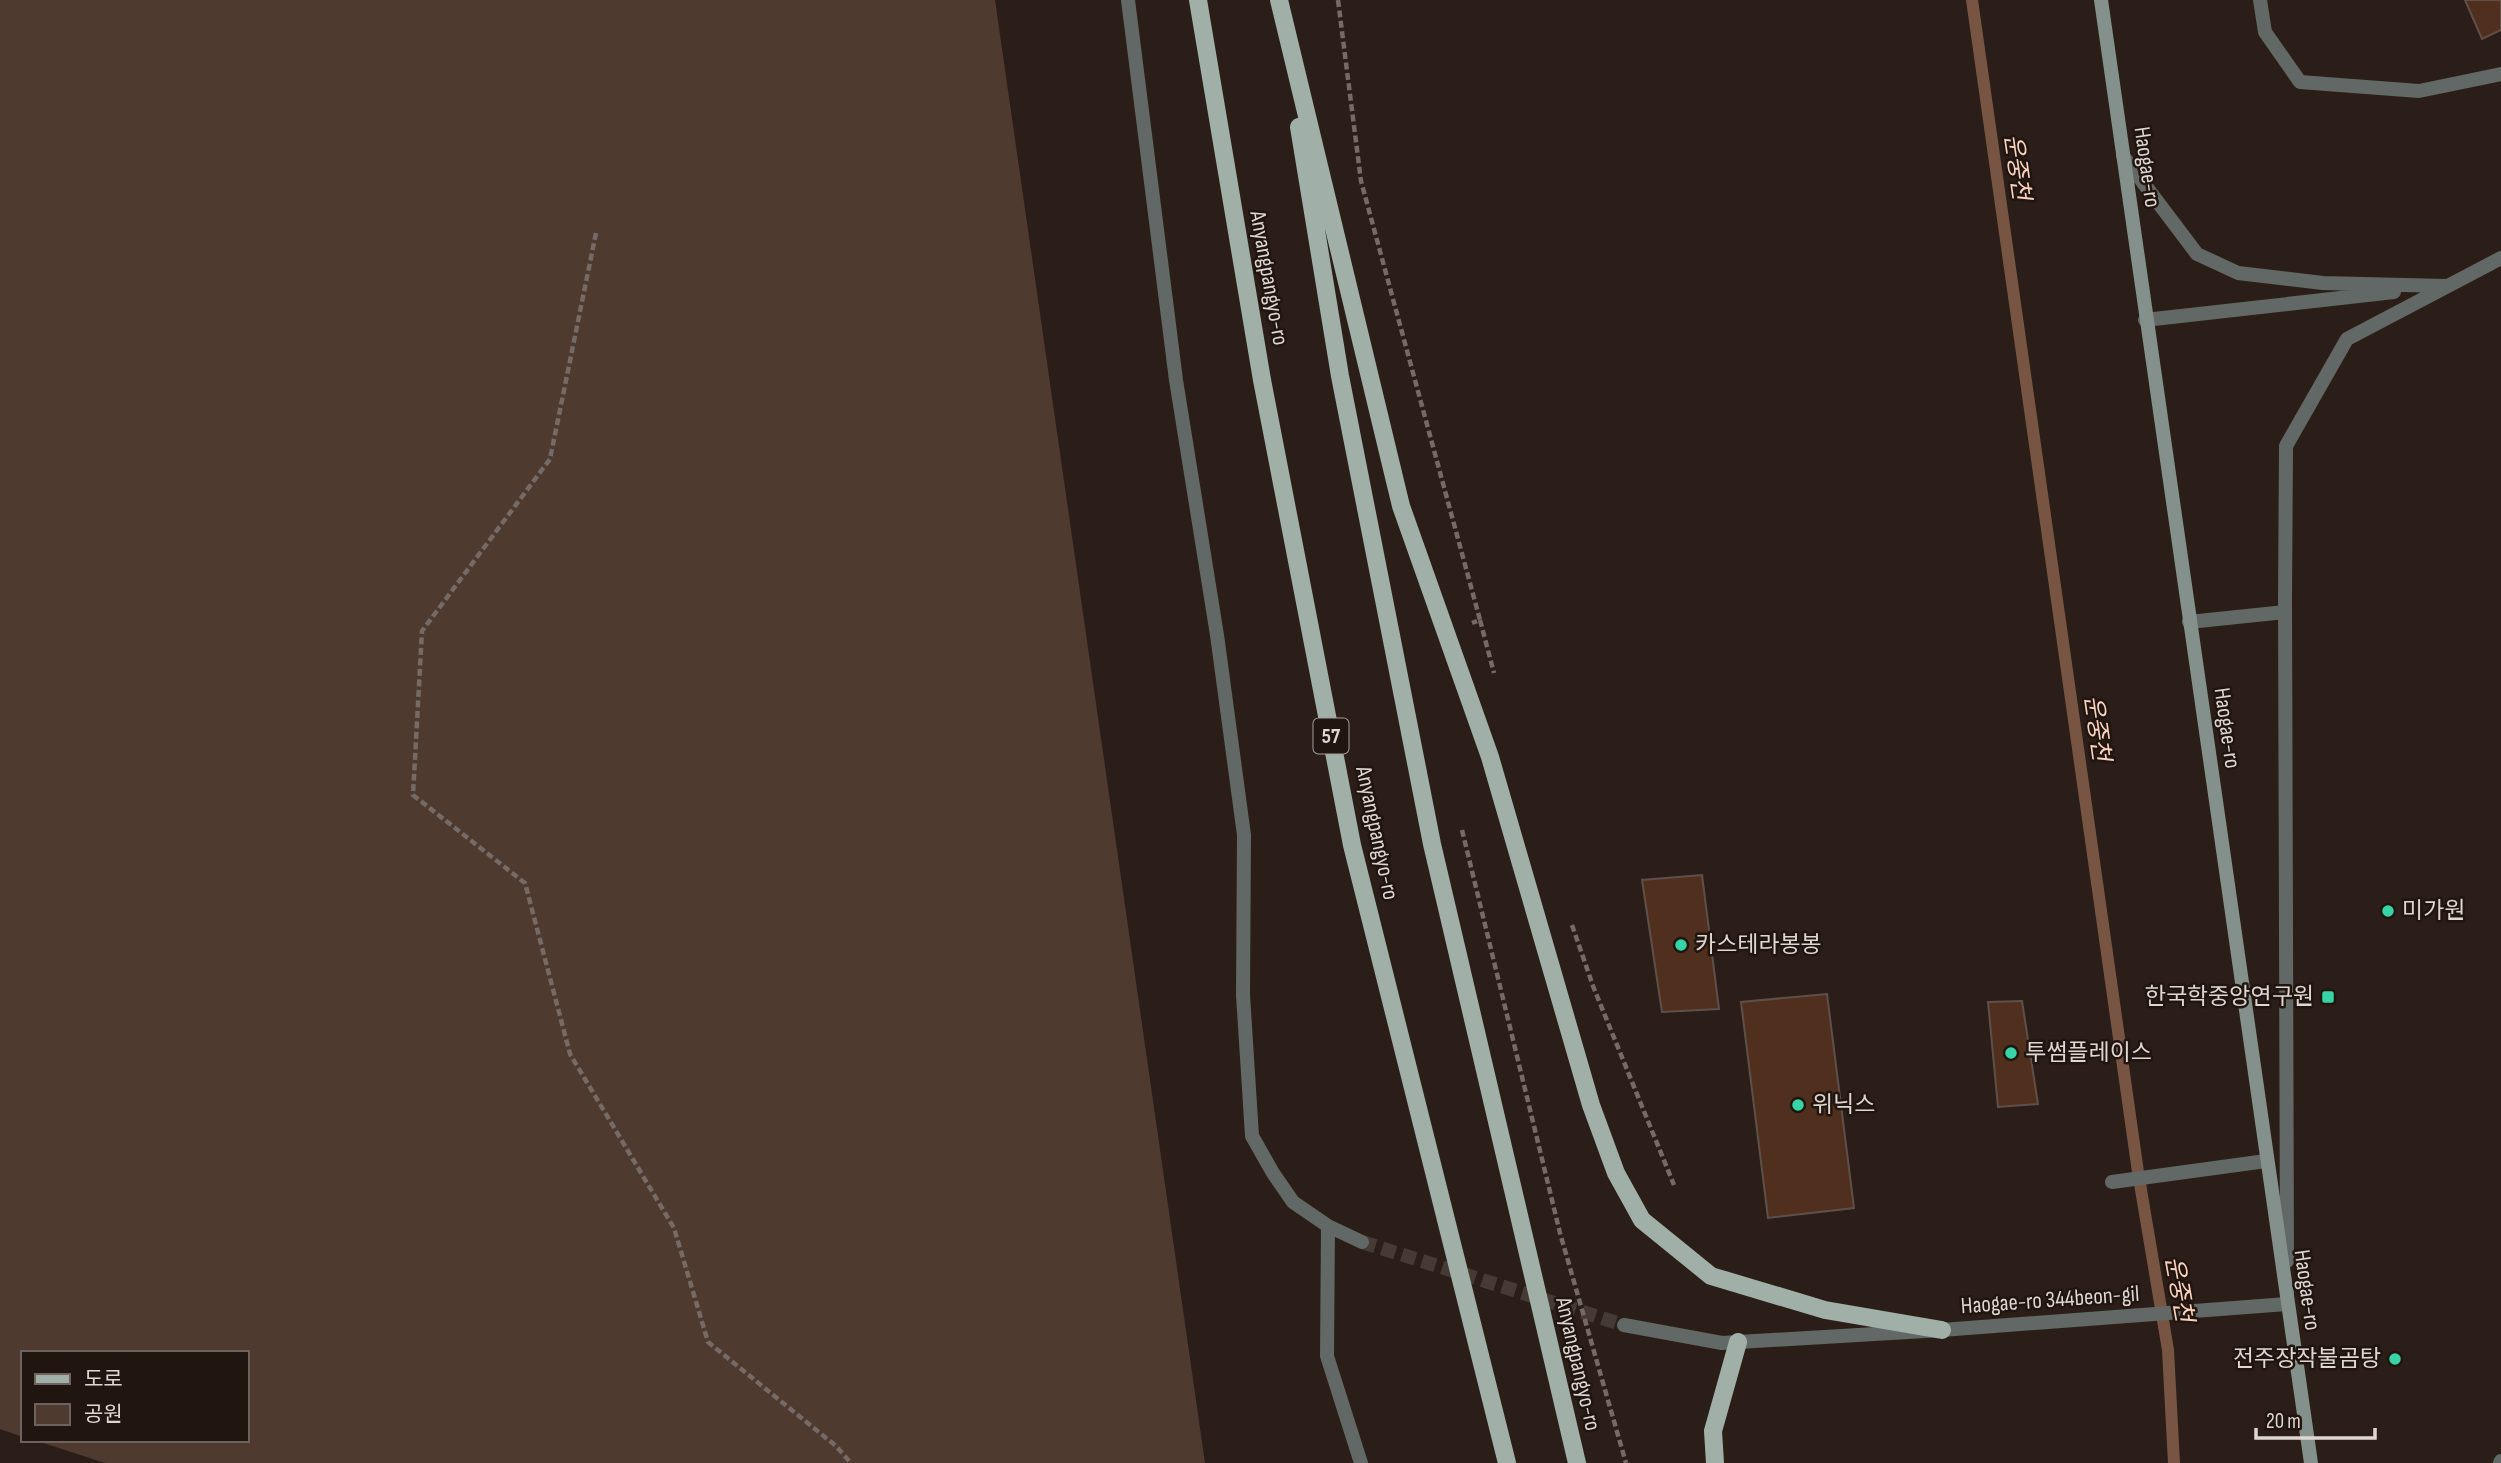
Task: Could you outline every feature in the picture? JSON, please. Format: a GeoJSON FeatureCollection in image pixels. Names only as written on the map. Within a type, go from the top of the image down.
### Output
{"type":"FeatureCollection","features":[{"type":"Feature","properties":{"kind":"main road","name":"Anyangpangyo-ro"},"geometry":{"type":"LineString","coordinates":[[1198,0],[1262,380],[1352,845],[1507,1463]]}},
{"type":"Feature","properties":{"kind":"main road","name":"Anyangpangyo-ro"},"geometry":{"type":"LineString","coordinates":[[1278,0],[1340,376],[1432,844],[1577,1463]]}},
{"type":"Feature","properties":{"kind":"main road"},"geometry":{"type":"LineString","coordinates":[[1278,0],[1401,506],[1490,758],[1591,1105],[1616,1173],[1642,1220],[1711,1276],[1825,1310],[1942,1330]]}},
{"type":"Feature","properties":{"kind":"main road"},"geometry":{"type":"LineString","coordinates":[[1715,1463],[1713,1431],[1738,1342]]}},
{"type":"Feature","properties":{"kind":"street"},"geometry":{"type":"LineString","coordinates":[[1128,0],[1176,380],[1217,635],[1244,835],[1243,995],[1252,1136],[1293,1202],[1328,1226],[1362,1242]]}},
{"type":"Feature","properties":{"kind":"street","name":"Haogae-ro"},"geometry":{"type":"LineString","coordinates":[[2101,0],[2311,1463]]}},
{"type":"Feature","properties":{"kind":"street"},"geometry":{"type":"LineString","coordinates":[[2260,0],[2265,32],[2300,82],[2419,91],[2501,74]]}},
{"type":"Feature","properties":{"kind":"street"},"geometry":{"type":"LineString","coordinates":[[2123,156],[2197,254],[2238,273],[2323,283],[2448,286]]}},
{"type":"Feature","properties":{"kind":"street"},"geometry":{"type":"LineString","coordinates":[[2287,1304],[2286,446],[2347,339],[2501,258]]}},
{"type":"Feature","properties":{"kind":"street"},"geometry":{"type":"LineString","coordinates":[[2145,320],[2448,286]]}},
{"type":"Feature","properties":{"kind":"street"},"geometry":{"type":"LineString","coordinates":[[2189,622],[2285,612]]}},
{"type":"Feature","properties":{"kind":"street"},"geometry":{"type":"LineString","coordinates":[[2112,1182],[2266,1161]]}},
{"type":"Feature","properties":{"kind":"street"},"geometry":{"type":"LineString","coordinates":[[1328,1226],[1327,1356],[1361,1463]]}},
{"type":"Feature","properties":{"kind":"street","name":"Haogae-ro 344beon-gil"},"geometry":{"type":"LineString","coordinates":[[1625,1325],[1722,1343],[1942,1330],[2287,1304]]}},
{"type":"Feature","properties":{"kind":"path"},"geometry":{"type":"LineString","coordinates":[[596,233],[550,459],[422,631],[413,795],[525,883],[570,1054],[674,1228],[708,1342],[836,1446],[851,1463]]}},
{"type":"Feature","properties":{"kind":"path"},"geometry":{"type":"LineString","coordinates":[[1480,620],[1498,686]]}},
{"type":"Feature","properties":{"kind":"path"},"geometry":{"type":"LineString","coordinates":[[1571,922],[1593,986],[1674,1185]]}},
{"type":"Feature","properties":{"kind":"green space"},"geometry":{"type":"Polygon","coordinates":[[[0,0],[995,0],[1205,1463],[105,1463],[40,1442],[248,1442],[248,1351],[21,1351],[21,1436],[0,1429],[0,0]]]}},
{"type":"Feature","properties":{"kind":"building"},"geometry":{"type":"Polygon","coordinates":[[[2465,0],[2501,0],[2501,30],[2482,39],[2465,0]]]}},
{"type":"Feature","properties":{"kind":"building","name":"카스테라봉봉"},"geometry":{"type":"Polygon","coordinates":[[[1702,875],[1719,1009],[1662,1012],[1642,880],[1702,875]]]}},
{"type":"Feature","properties":{"kind":"building","name":"위닉스"},"geometry":{"type":"Polygon","coordinates":[[[1827,994],[1854,1208],[1768,1218],[1741,1002],[1827,994]]]}},
{"type":"Feature","properties":{"kind":"building","name":"투썸플레이스"},"geometry":{"type":"Polygon","coordinates":[[[2022,1001],[2038,1104],[1998,1107],[1988,1002],[2022,1001]]]}},
{"type":"Feature","properties":{"kind":"waterway","name":"운중천"},"geometry":{"type":"LineString","coordinates":[[1972,0],[2138,1172],[2168,1350],[2174,1463]]}},
{"type":"Feature","properties":{"kind":"tunnel"},"geometry":{"type":"LineString","coordinates":[[1362,1242],[1624,1325]]}},
{"type":"Feature","properties":{"kind":"place","name":"미가원"},"geometry":{"type":"Point","coordinates":[2388,911]}},
{"type":"Feature","properties":{"kind":"place","name":"카스테라봉봉"},"geometry":{"type":"Point","coordinates":[1681,945]}},
{"type":"Feature","properties":{"kind":"place","name":"한국학중앙연구원"},"geometry":{"type":"Point","coordinates":[2328,997]}},
{"type":"Feature","properties":{"kind":"place","name":"투썸플레이스"},"geometry":{"type":"Point","coordinates":[2011,1053]}},
{"type":"Feature","properties":{"kind":"place","name":"위닉스"},"geometry":{"type":"Point","coordinates":[1798,1105]}},
{"type":"Feature","properties":{"kind":"place","name":"전주장작불곰탕"},"geometry":{"type":"Point","coordinates":[2395,1359]}}]}
